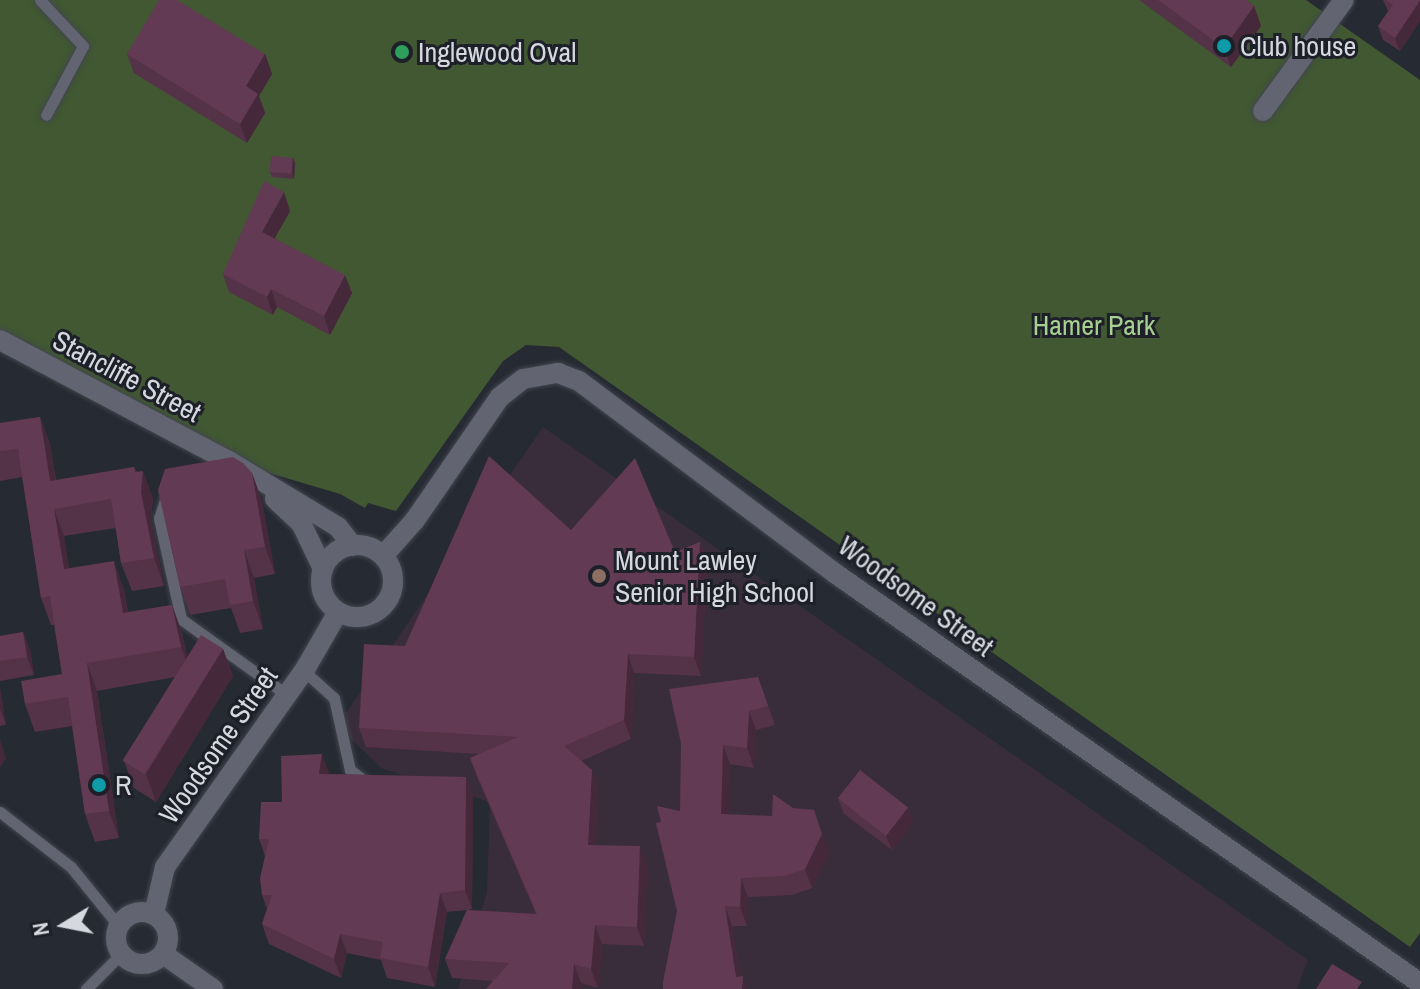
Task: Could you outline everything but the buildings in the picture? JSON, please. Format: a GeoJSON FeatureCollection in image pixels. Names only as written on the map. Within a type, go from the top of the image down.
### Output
{"type":"FeatureCollection","features":[{"type":"Feature","properties":{"kind":"street"},"geometry":{"type":"LineString","coordinates":[[1263,111],[1344,0]]}},
{"type":"Feature","properties":{"kind":"street","name":"Stancliffe Street"},"geometry":{"type":"LineString","coordinates":[[0,340],[229,461],[338,527],[353,546],[367,546],[383,556]]}},
{"type":"Feature","properties":{"kind":"street","name":"Woodsome Street"},"geometry":{"type":"LineString","coordinates":[[383,556],[415,520],[500,397],[523,379],[558,373],[579,381],[836,574],[1420,983]]}},
{"type":"Feature","properties":{"kind":"street","name":"Stancliffe Street"},"geometry":{"type":"LineString","coordinates":[[229,461],[301,523],[323,569],[324,596],[338,612]]}},
{"type":"Feature","properties":{"kind":"street"},"geometry":{"type":"LineString","coordinates":[[323,569],[337,550],[353,546]]}},
{"type":"Feature","properties":{"kind":"street"},"geometry":{"type":"LineString","coordinates":[[338,612],[371,614],[388,599],[392,577],[383,556]]}},
{"type":"Feature","properties":{"kind":"street","name":"Woodsome Street"},"geometry":{"type":"LineString","coordinates":[[163,954],[168,933],[154,914],[165,867],[304,671],[338,612]]}},
{"type":"Feature","properties":{"kind":"street"},"geometry":{"type":"LineString","coordinates":[[154,914],[130,914],[118,925],[115,940],[121,954],[141,965],[163,954],[213,989]]}},
{"type":"Feature","properties":{"kind":"lane"},"geometry":{"type":"LineString","coordinates":[[40,0],[83,46],[46,115]]}},
{"type":"Feature","properties":{"kind":"lane"},"geometry":{"type":"LineString","coordinates":[[206,470],[229,461]]}},
{"type":"Feature","properties":{"kind":"lane"},"geometry":{"type":"LineString","coordinates":[[182,483],[161,501],[159,518],[181,619],[287,695]]}},
{"type":"Feature","properties":{"kind":"lane"},"geometry":{"type":"LineString","coordinates":[[304,671],[334,698],[350,770],[376,785]]}},
{"type":"Feature","properties":{"kind":"lane"},"geometry":{"type":"LineString","coordinates":[[0,812],[71,867],[118,925]]}},
{"type":"Feature","properties":{"kind":"lane"},"geometry":{"type":"LineString","coordinates":[[86,989],[121,954]]}},
{"type":"Feature","properties":{"kind":"shaded area","name":"Mount Lawley Senior High School"},"geometry":{"type":"Polygon","coordinates":[[[543,427],[1308,960],[1297,989],[458,989],[487,892],[490,802],[383,769],[337,726],[543,427]]]}},
{"type":"Feature","properties":{"kind":"green space","name":"Hamer Park"},"geometry":{"type":"Polygon","coordinates":[[[0,0],[1306,0],[1420,80],[1420,933],[1410,947],[559,347],[526,345],[503,361],[396,511],[368,503],[365,508],[340,494],[229,461],[0,338],[0,0]]]}},
{"type":"Feature","properties":{"kind":"place","name":"Club house"},"geometry":{"type":"Point","coordinates":[1224,46]}},
{"type":"Feature","properties":{"kind":"place","name":"Inglewood Oval"},"geometry":{"type":"Point","coordinates":[402,52]}},
{"type":"Feature","properties":{"kind":"place","name":"Mount Lawley Senior High School"},"geometry":{"type":"Point","coordinates":[599,576]}},
{"type":"Feature","properties":{"kind":"place","name":"R"},"geometry":{"type":"Point","coordinates":[99,785]}}]}
